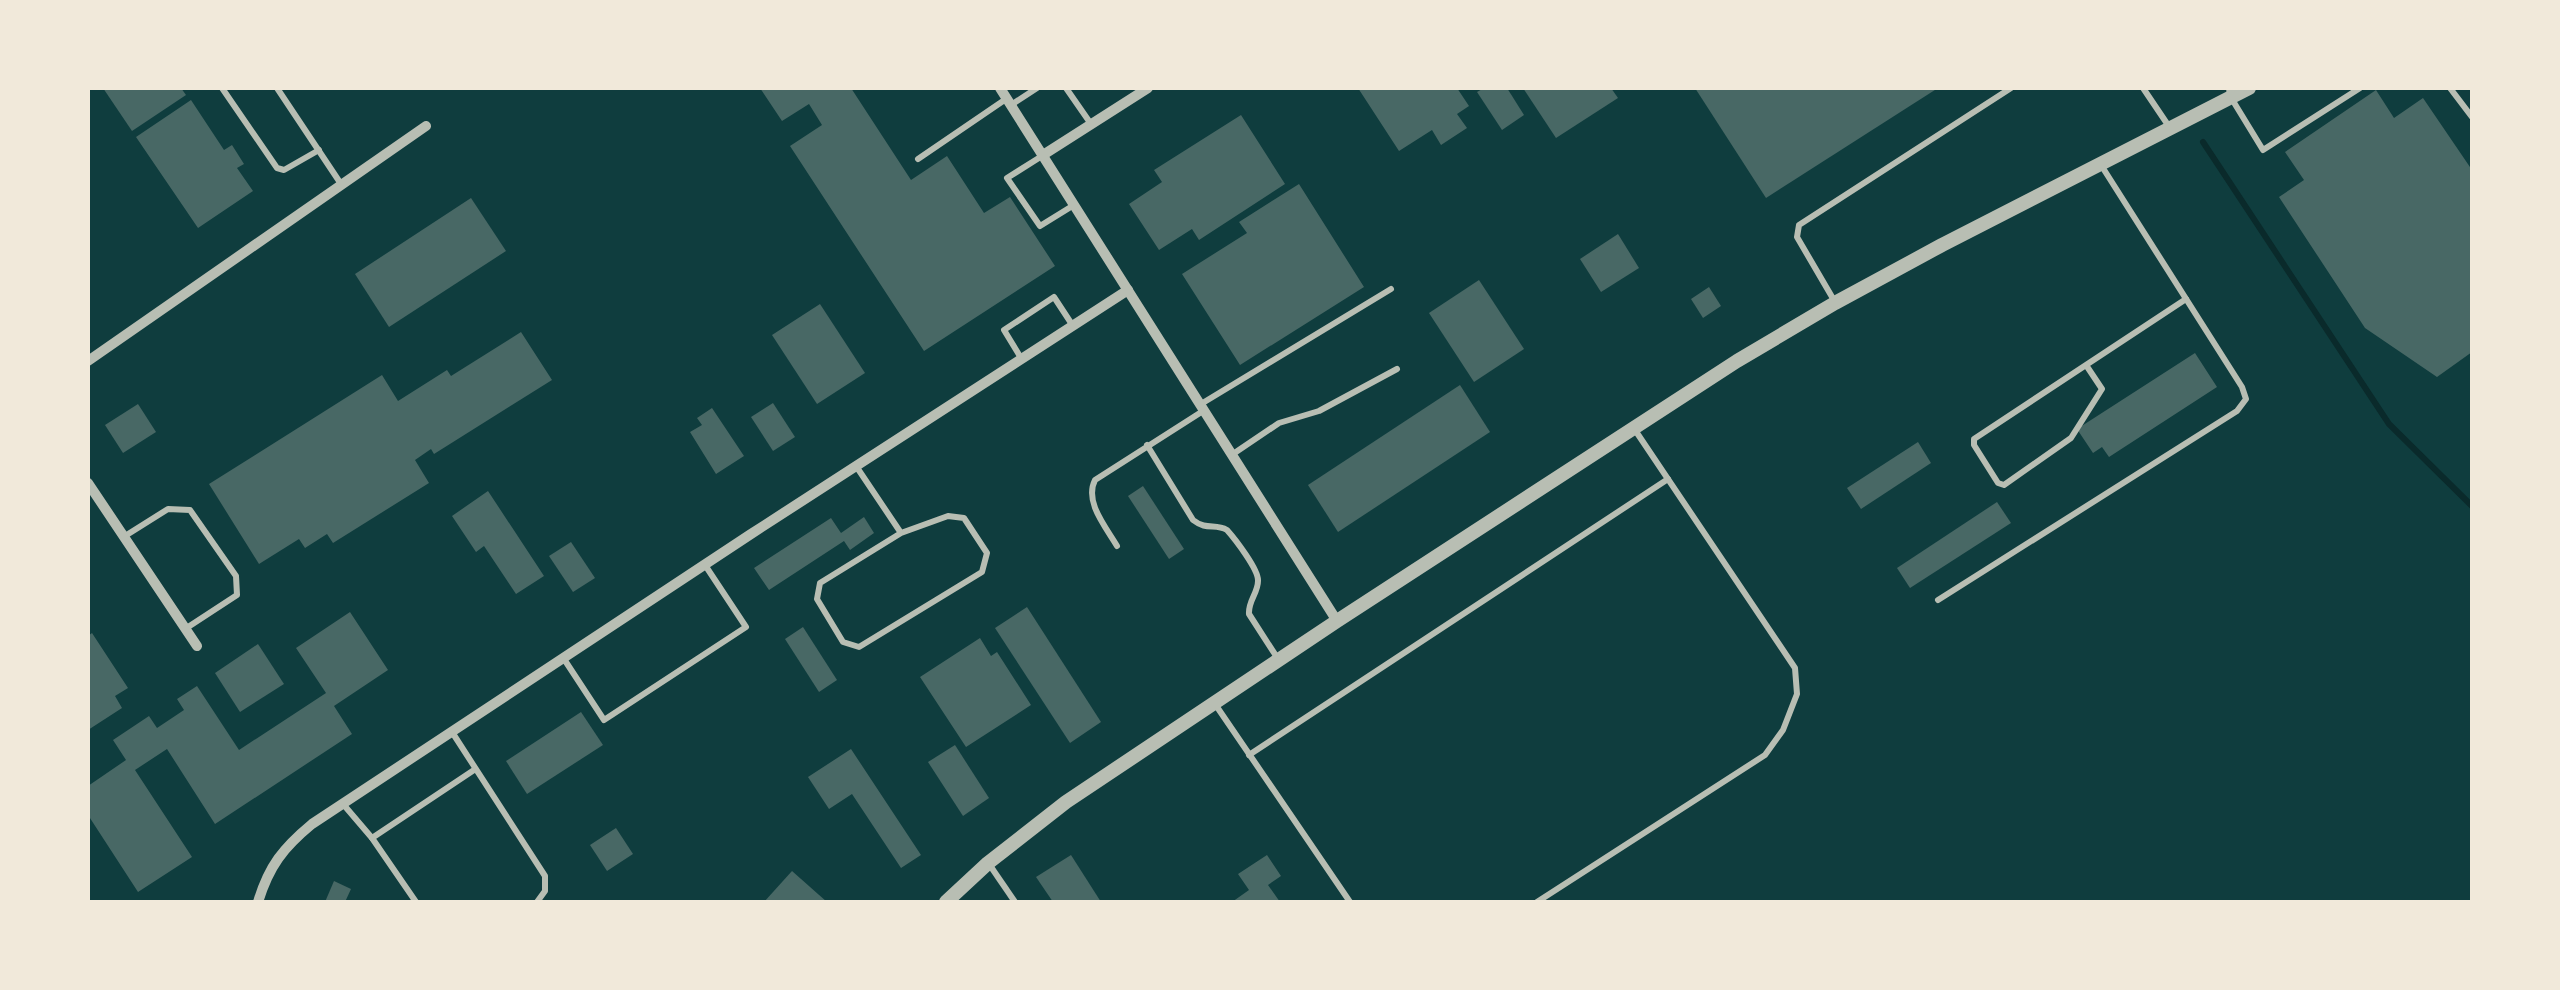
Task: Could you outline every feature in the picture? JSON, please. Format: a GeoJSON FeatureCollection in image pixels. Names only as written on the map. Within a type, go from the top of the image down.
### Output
{"type":"FeatureCollection","features":[{"type":"Feature","properties":{"kind":"street"},"geometry":{"type":"LineString","coordinates":[[1000,88],[1336,622]]}},
{"type":"Feature","properties":{"kind":"street"},"geometry":{"type":"LineString","coordinates":[[1043,155],[1148,88]]}},
{"type":"Feature","properties":{"kind":"street"},"geometry":{"type":"LineString","coordinates":[[946,902],[988,863],[1066,802],[1737,361],[1942,244],[2170,128],[2230,92],[2249,88]]}},
{"type":"Feature","properties":{"kind":"street"},"geometry":{"type":"LineString","coordinates":[[88,361],[426,126]]}},
{"type":"Feature","properties":{"kind":"street"},"geometry":{"type":"LineString","coordinates":[[258,902],[266,876],[281,852],[312,824],[1128,290]]}},
{"type":"Feature","properties":{"kind":"street"},"geometry":{"type":"LineString","coordinates":[[88,483],[197,646]]}},
{"type":"Feature","properties":{"kind":"lane"},"geometry":{"type":"LineString","coordinates":[[222,88],[277,168],[284,170],[319,150]]}},
{"type":"Feature","properties":{"kind":"lane"},"geometry":{"type":"LineString","coordinates":[[277,88],[341,184]]}},
{"type":"Feature","properties":{"kind":"lane"},"geometry":{"type":"LineString","coordinates":[[918,159],[1037,88]]}},
{"type":"Feature","properties":{"kind":"lane"},"geometry":{"type":"LineString","coordinates":[[1066,88],[1091,124]]}},
{"type":"Feature","properties":{"kind":"lane"},"geometry":{"type":"LineString","coordinates":[[1836,302],[1797,237],[1799,225],[2011,88]]}},
{"type":"Feature","properties":{"kind":"lane"},"geometry":{"type":"LineString","coordinates":[[2143,88],[2170,128]]}},
{"type":"Feature","properties":{"kind":"lane"},"geometry":{"type":"LineString","coordinates":[[2230,92],[2263,150],[2360,88]]}},
{"type":"Feature","properties":{"kind":"lane"},"geometry":{"type":"LineString","coordinates":[[2450,88],[2472,117]]}},
{"type":"Feature","properties":{"kind":"lane"},"geometry":{"type":"LineString","coordinates":[[1043,155],[1007,178],[1040,226],[1074,205]]}},
{"type":"Feature","properties":{"kind":"lane"},"geometry":{"type":"LineString","coordinates":[[1938,600],[2237,411],[2246,399],[2100,164]]}},
{"type":"Feature","properties":{"kind":"lane"},"geometry":{"type":"LineString","coordinates":[[1117,546],[1092,502],[1094,480],[1391,289]]}},
{"type":"Feature","properties":{"kind":"lane"},"geometry":{"type":"LineString","coordinates":[[1022,359],[1004,330],[1054,297],[1073,326]]}},
{"type":"Feature","properties":{"kind":"lane"},"geometry":{"type":"LineString","coordinates":[[2086,365],[2102,389],[2071,438],[2004,485],[1998,482],[1974,439],[2086,365],[2186,299]]}},
{"type":"Feature","properties":{"kind":"lane"},"geometry":{"type":"LineString","coordinates":[[1233,454],[1279,423],[1319,411],[1398,369]]}},
{"type":"Feature","properties":{"kind":"lane"},"geometry":{"type":"LineString","coordinates":[[1537,902],[1765,755],[1783,730],[1797,694],[1795,668],[1634,428]]}},
{"type":"Feature","properties":{"kind":"lane"},"geometry":{"type":"LineString","coordinates":[[1147,445],[1193,520],[1202,527],[1227,530],[1256,573],[1258,581],[1248,605],[1249,614],[1279,660]]}},
{"type":"Feature","properties":{"kind":"lane"},"geometry":{"type":"LineString","coordinates":[[856,466],[901,533]]}},
{"type":"Feature","properties":{"kind":"lane"},"geometry":{"type":"LineString","coordinates":[[1249,755],[1668,479]]}},
{"type":"Feature","properties":{"kind":"lane"},"geometry":{"type":"LineString","coordinates":[[124,537],[168,509],[190,510],[236,576],[237,596],[185,628]]}},
{"type":"Feature","properties":{"kind":"lane"},"geometry":{"type":"LineString","coordinates":[[948,516],[964,518],[987,553],[982,572],[859,647],[843,642],[817,598],[820,582],[901,533],[948,516]]}},
{"type":"Feature","properties":{"kind":"lane"},"geometry":{"type":"LineString","coordinates":[[564,659],[604,720],[730,637],[746,626],[705,564]]}},
{"type":"Feature","properties":{"kind":"lane"},"geometry":{"type":"LineString","coordinates":[[1214,704],[1350,902]]}},
{"type":"Feature","properties":{"kind":"lane"},"geometry":{"type":"LineString","coordinates":[[452,732],[545,876],[545,890],[537,902]]}},
{"type":"Feature","properties":{"kind":"lane"},"geometry":{"type":"LineString","coordinates":[[372,838],[474,770]]}},
{"type":"Feature","properties":{"kind":"lane"},"geometry":{"type":"LineString","coordinates":[[343,804],[416,902]]}},
{"type":"Feature","properties":{"kind":"lane"},"geometry":{"type":"LineString","coordinates":[[988,863],[1015,902]]}},
{"type":"Feature","properties":{"kind":"building"},"geometry":{"type":"Polygon","coordinates":[[[103,88],[181,88],[186,95],[132,131],[103,88]]]}},
{"type":"Feature","properties":{"kind":"building"},"geometry":{"type":"Polygon","coordinates":[[[760,88],[851,88],[911,180],[947,156],[984,213],[1010,197],[1055,266],[924,351],[790,146],[822,125],[809,104],[782,121],[760,88]]]}},
{"type":"Feature","properties":{"kind":"building"},"geometry":{"type":"Polygon","coordinates":[[[1358,88],[1457,88],[1469,106],[1457,114],[1467,128],[1441,145],[1432,130],[1399,151],[1358,88]]]}},
{"type":"Feature","properties":{"kind":"building"},"geometry":{"type":"Polygon","coordinates":[[[1484,88],[1507,88],[1524,115],[1502,130],[1477,92],[1484,88]]]}},
{"type":"Feature","properties":{"kind":"building"},"geometry":{"type":"Polygon","coordinates":[[[1523,88],[1611,88],[1618,98],[1556,138],[1523,88]]]}},
{"type":"Feature","properties":{"kind":"building"},"geometry":{"type":"Polygon","coordinates":[[[1695,88],[1938,88],[1766,198],[1695,88]]]}},
{"type":"Feature","properties":{"kind":"building"},"geometry":{"type":"Polygon","coordinates":[[[2376,90],[2394,118],[2423,98],[2472,170],[2472,352],[2437,377],[2365,328],[2279,197],[2304,180],[2285,152],[2376,90]]]}},
{"type":"Feature","properties":{"kind":"building"},"geometry":{"type":"Polygon","coordinates":[[[191,100],[224,150],[232,145],[244,164],[237,168],[253,191],[198,228],[136,137],[191,100]]]}},
{"type":"Feature","properties":{"kind":"building"},"geometry":{"type":"Polygon","coordinates":[[[1241,115],[1285,184],[1199,240],[1192,229],[1159,250],[1129,204],[1162,182],[1154,170],[1241,115]]]}},
{"type":"Feature","properties":{"kind":"building"},"geometry":{"type":"Polygon","coordinates":[[[1299,184],[1364,287],[1240,365],[1182,274],[1247,233],[1239,222],[1299,184]]]}},
{"type":"Feature","properties":{"kind":"building"},"geometry":{"type":"Polygon","coordinates":[[[471,198],[506,251],[389,327],[355,274],[471,198]]]}},
{"type":"Feature","properties":{"kind":"building"},"geometry":{"type":"Polygon","coordinates":[[[1618,234],[1639,268],[1601,292],[1580,259],[1618,234]]]}},
{"type":"Feature","properties":{"kind":"building"},"geometry":{"type":"Polygon","coordinates":[[[1479,280],[1524,349],[1474,382],[1429,313],[1479,280]]]}},
{"type":"Feature","properties":{"kind":"building"},"geometry":{"type":"Polygon","coordinates":[[[1709,287],[1721,306],[1703,318],[1691,299],[1709,287]]]}},
{"type":"Feature","properties":{"kind":"building"},"geometry":{"type":"Polygon","coordinates":[[[820,304],[865,373],[817,404],[772,335],[820,304]]]}},
{"type":"Feature","properties":{"kind":"building"},"geometry":{"type":"Polygon","coordinates":[[[521,332],[552,380],[434,454],[431,449],[415,460],[429,483],[333,543],[327,534],[305,548],[299,539],[259,564],[209,484],[382,375],[398,401],[447,370],[451,376],[521,332]]]}},
{"type":"Feature","properties":{"kind":"building"},"geometry":{"type":"Polygon","coordinates":[[[2195,353],[2217,387],[2109,457],[2102,447],[2093,453],[2077,429],[2195,353]]]}},
{"type":"Feature","properties":{"kind":"building"},"geometry":{"type":"Polygon","coordinates":[[[1460,385],[1490,432],[1338,532],[1308,485],[1460,385]]]}},
{"type":"Feature","properties":{"kind":"building"},"geometry":{"type":"Polygon","coordinates":[[[773,403],[795,437],[773,451],[751,417],[773,403]]]}},
{"type":"Feature","properties":{"kind":"building"},"geometry":{"type":"Polygon","coordinates":[[[138,404],[156,432],[123,453],[105,425],[138,404]]]}},
{"type":"Feature","properties":{"kind":"building"},"geometry":{"type":"Polygon","coordinates":[[[712,408],[744,456],[716,474],[690,432],[702,425],[697,418],[712,408]]]}},
{"type":"Feature","properties":{"kind":"building"},"geometry":{"type":"Polygon","coordinates":[[[1918,442],[1931,463],[1861,509],[1847,488],[1918,442]]]}},
{"type":"Feature","properties":{"kind":"building"},"geometry":{"type":"Polygon","coordinates":[[[1143,486],[1184,549],[1169,559],[1128,496],[1143,486]]]}},
{"type":"Feature","properties":{"kind":"building"},"geometry":{"type":"Polygon","coordinates":[[[488,491],[544,576],[516,594],[484,546],[476,552],[452,516],[488,491]]]}},
{"type":"Feature","properties":{"kind":"building"},"geometry":{"type":"Polygon","coordinates":[[[1997,502],[2011,523],[1910,588],[1897,568],[1997,502]]]}},
{"type":"Feature","properties":{"kind":"building"},"geometry":{"type":"Polygon","coordinates":[[[864,517],[874,533],[850,550],[844,541],[769,590],[754,568],[831,518],[841,533],[864,517]]]}},
{"type":"Feature","properties":{"kind":"building"},"geometry":{"type":"Polygon","coordinates":[[[571,542],[595,578],[573,592],[549,556],[571,542]]]}},
{"type":"Feature","properties":{"kind":"building"},"geometry":{"type":"Polygon","coordinates":[[[1027,607],[1101,722],[1070,743],[995,628],[1027,607]]]}},
{"type":"Feature","properties":{"kind":"building"},"geometry":{"type":"Polygon","coordinates":[[[350,612],[388,670],[334,706],[352,734],[215,824],[167,749],[135,770],[192,857],[138,892],[88,815],[88,786],[126,760],[113,740],[149,716],[157,728],[184,710],[177,699],[197,686],[239,750],[326,693],[296,648],[350,612]]]}},
{"type":"Feature","properties":{"kind":"building"},"geometry":{"type":"Polygon","coordinates":[[[803,627],[837,680],[819,692],[785,639],[803,627]]]}},
{"type":"Feature","properties":{"kind":"building"},"geometry":{"type":"Polygon","coordinates":[[[92,633],[128,688],[115,696],[122,708],[88,730],[88,636],[92,633]]]}},
{"type":"Feature","properties":{"kind":"building"},"geometry":{"type":"Polygon","coordinates":[[[980,638],[991,656],[997,652],[1031,705],[966,747],[920,677],[980,638]]]}},
{"type":"Feature","properties":{"kind":"building"},"geometry":{"type":"Polygon","coordinates":[[[258,644],[284,684],[240,712],[215,673],[258,644]]]}},
{"type":"Feature","properties":{"kind":"building"},"geometry":{"type":"Polygon","coordinates":[[[581,712],[603,745],[527,794],[506,761],[581,712]]]}},
{"type":"Feature","properties":{"kind":"building"},"geometry":{"type":"Polygon","coordinates":[[[955,745],[989,798],[963,816],[928,762],[955,745]]]}},
{"type":"Feature","properties":{"kind":"building"},"geometry":{"type":"Polygon","coordinates":[[[851,749],[921,855],[901,868],[852,794],[829,809],[808,777],[851,749]]]}},
{"type":"Feature","properties":{"kind":"building"},"geometry":{"type":"Polygon","coordinates":[[[616,828],[633,854],[607,871],[590,845],[616,828]]]}},
{"type":"Feature","properties":{"kind":"building"},"geometry":{"type":"Polygon","coordinates":[[[1071,855],[1101,902],[1053,902],[1036,877],[1071,855]]]}},
{"type":"Feature","properties":{"kind":"building"},"geometry":{"type":"Polygon","coordinates":[[[1267,855],[1281,876],[1268,885],[1280,902],[1232,902],[1249,890],[1238,874],[1267,855]]]}},
{"type":"Feature","properties":{"kind":"building"},"geometry":{"type":"Polygon","coordinates":[[[792,871],[827,902],[764,902],[792,871]]]}},
{"type":"Feature","properties":{"kind":"building"},"geometry":{"type":"Polygon","coordinates":[[[334,881],[351,889],[345,902],[325,902],[334,881]]]}},
{"type":"Feature","properties":{"kind":"waterway"},"geometry":{"type":"LineString","coordinates":[[2203,142],[2389,424],[2472,506]]}}]}
